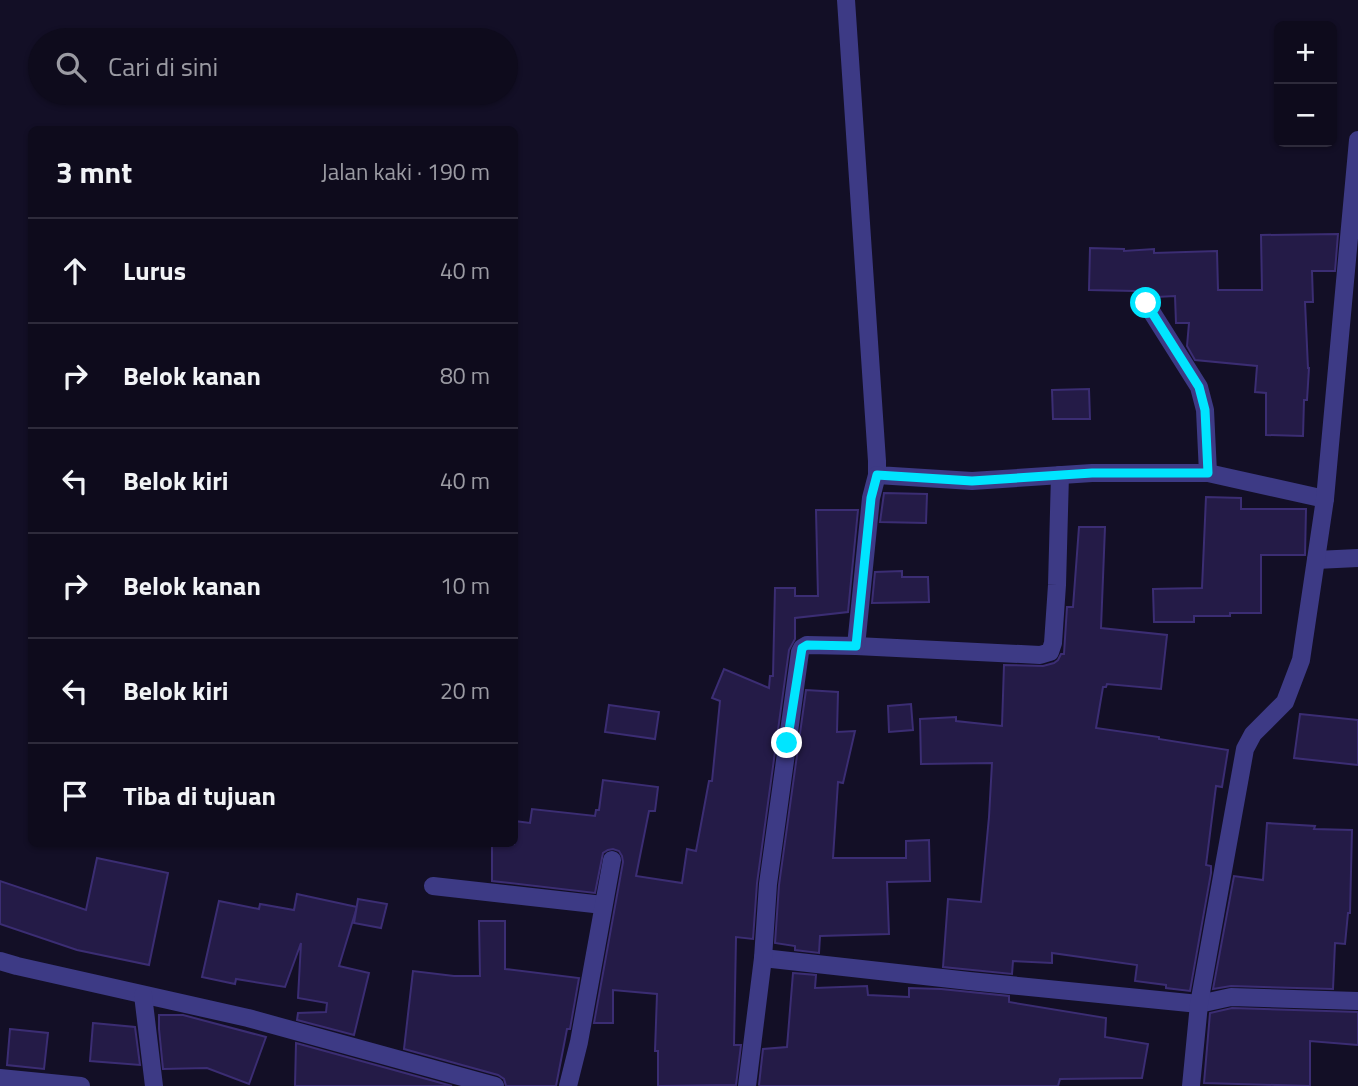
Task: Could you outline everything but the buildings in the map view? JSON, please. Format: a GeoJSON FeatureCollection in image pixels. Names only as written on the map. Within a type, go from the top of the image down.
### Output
{"type":"FeatureCollection","features":[{"type":"Feature","properties":{"kind":"street"},"geometry":{"type":"LineString","coordinates":[[846,0],[877,461],[856,646]]}},
{"type":"Feature","properties":{"kind":"street"},"geometry":{"type":"LineString","coordinates":[[1191,1086],[1199,1004],[1245,749],[1253,734],[1284,702],[1301,660],[1325,499],[1358,140]]}},
{"type":"Feature","properties":{"kind":"street"},"geometry":{"type":"LineString","coordinates":[[1146,303],[1199,387],[1205,410],[1208,473]]}},
{"type":"Feature","properties":{"kind":"street"},"geometry":{"type":"LineString","coordinates":[[877,475],[972,481],[1092,473],[1208,473],[1325,499]]}},
{"type":"Feature","properties":{"kind":"street"},"geometry":{"type":"LineString","coordinates":[[747,1086],[763,958],[768,884],[802,648],[807,645],[1041,655],[1048,653],[1052,650],[1053,643],[1057,585],[1060,475]]}},
{"type":"Feature","properties":{"kind":"street"},"geometry":{"type":"LineString","coordinates":[[1316,560],[1358,558]]}},
{"type":"Feature","properties":{"kind":"street"},"geometry":{"type":"LineString","coordinates":[[568,1086],[579,1042],[612,860]]}},
{"type":"Feature","properties":{"kind":"street"},"geometry":{"type":"LineString","coordinates":[[433,886],[603,905]]}},
{"type":"Feature","properties":{"kind":"street"},"geometry":{"type":"LineString","coordinates":[[763,958],[1199,1004],[1231,997],[1358,1001]]}},
{"type":"Feature","properties":{"kind":"street"},"geometry":{"type":"LineString","coordinates":[[0,961],[248,1018],[495,1086]]}},
{"type":"Feature","properties":{"kind":"street"},"geometry":{"type":"LineString","coordinates":[[143,995],[154,1086]]}},
{"type":"Feature","properties":{"kind":"street"},"geometry":{"type":"LineString","coordinates":[[0,1078],[81,1086]]}},
{"type":"Feature","properties":{"kind":"route"},"geometry":{"type":"LineString","coordinates":[[787,743],[802,648],[807,645],[856,646],[871,498],[877,475],[972,481],[1092,473],[1208,473],[1205,410],[1199,387],[1146,303]]}}]}
